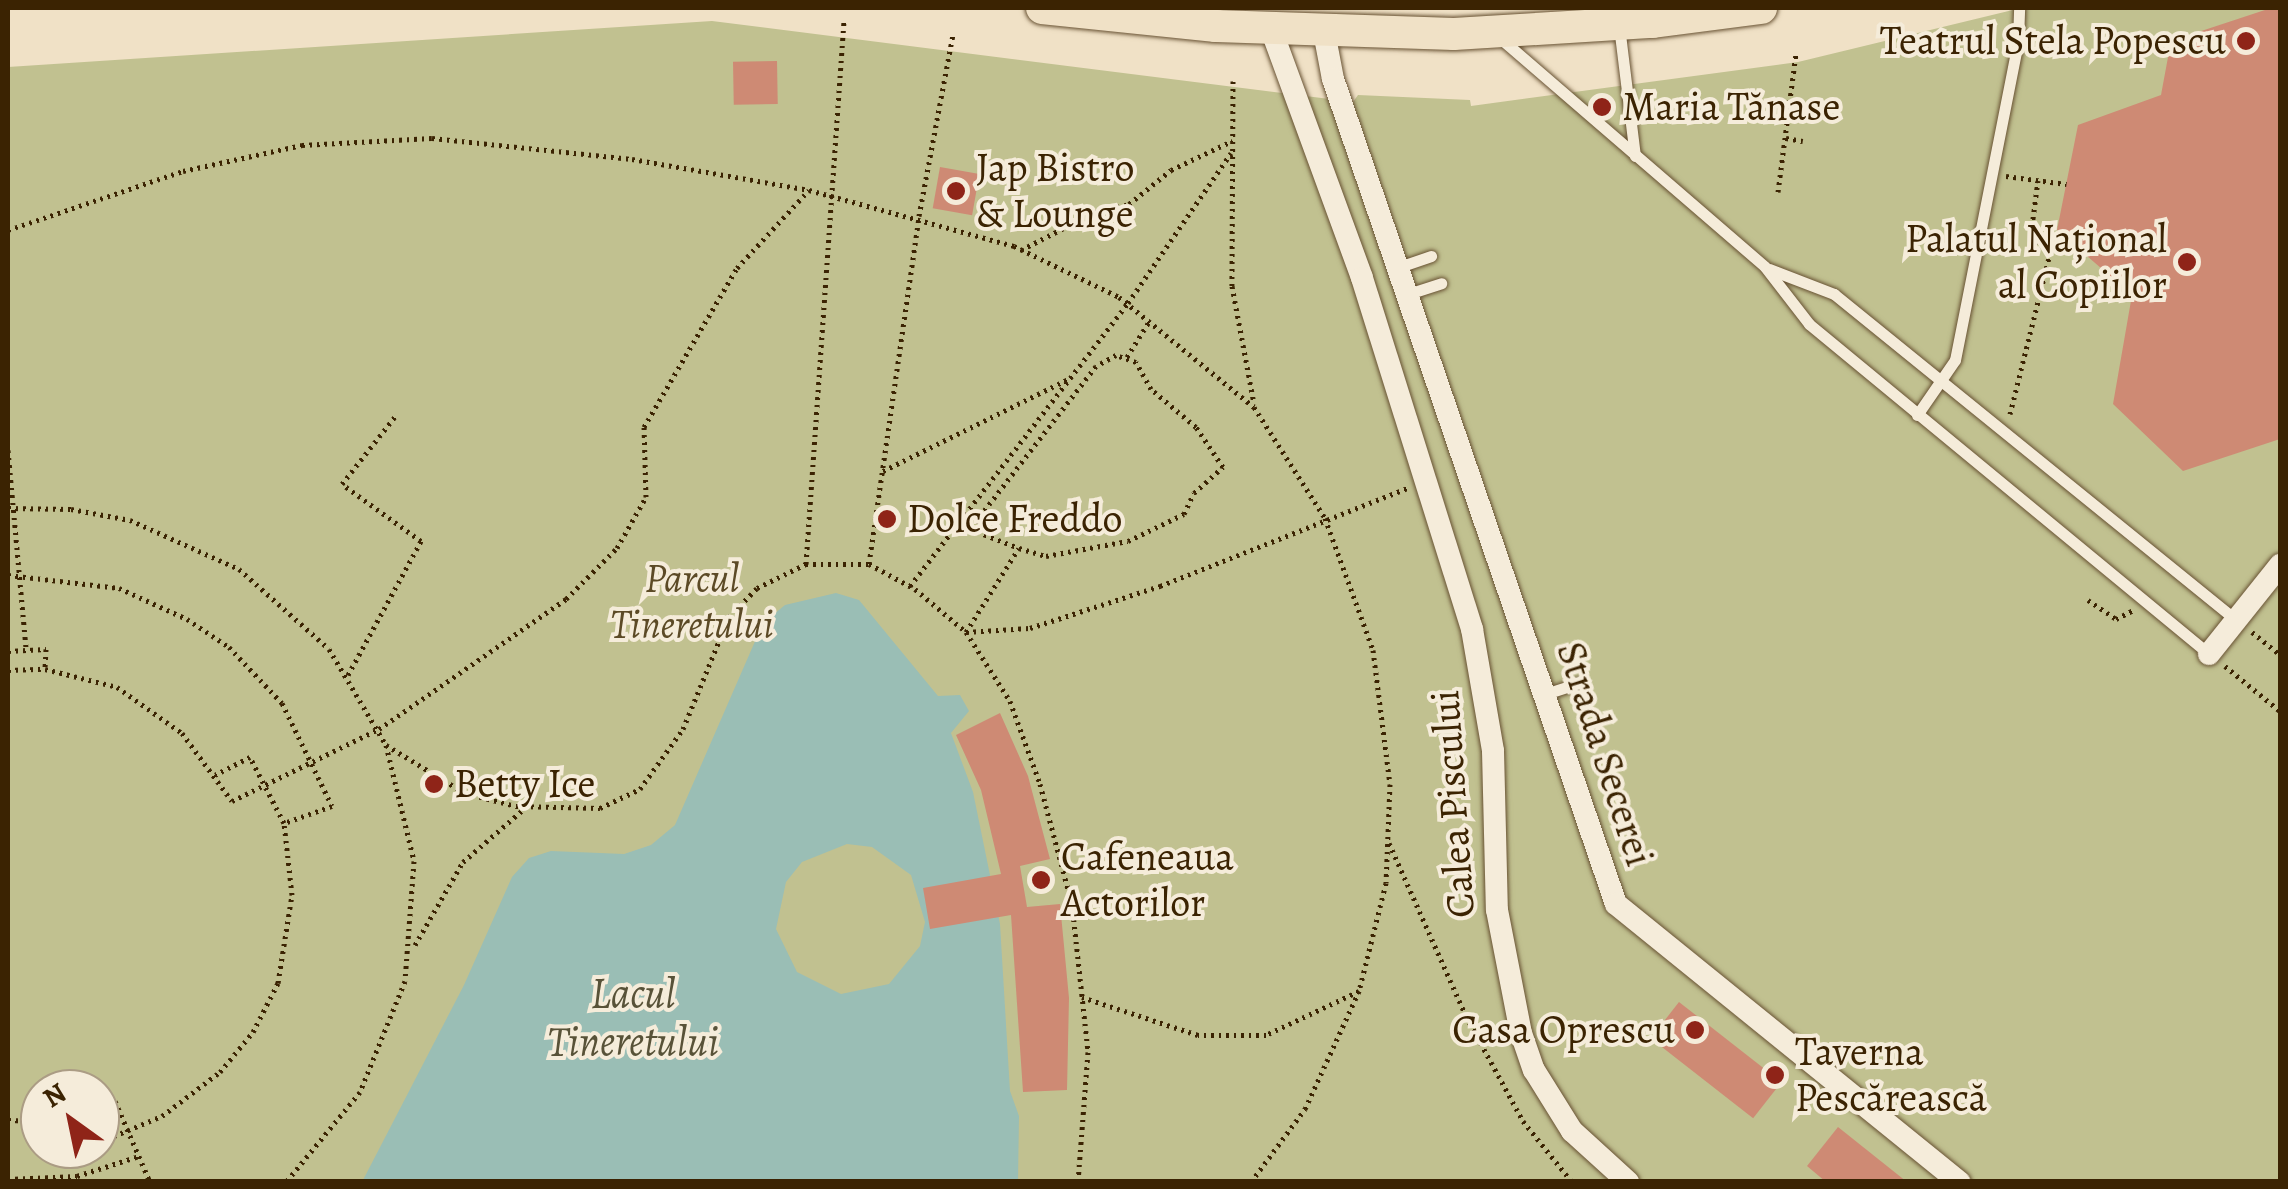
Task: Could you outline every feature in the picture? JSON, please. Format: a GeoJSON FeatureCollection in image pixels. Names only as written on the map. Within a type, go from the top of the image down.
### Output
{"type":"FeatureCollection","features":[{"type":"Feature","properties":{"kind":"main road"},"geometry":{"type":"LineString","coordinates":[[1042,8],[1216,17],[1271,29],[1324,32],[1494,33],[1619,26],[1652,15],[1762,8]]}},
{"type":"Feature","properties":{"kind":"street","name":"Calea Piscului"},"geometry":{"type":"LineString","coordinates":[[1271,29],[1342,222],[1428,482],[1486,694],[1497,910],[1521,1033],[1534,1070],[1572,1132],[1628,1182]]}},
{"type":"Feature","properties":{"kind":"street","name":"Strada Secerei"},"geometry":{"type":"LineString","coordinates":[[1324,32],[1333,78],[1611,892],[1624,914],[1959,1182]]}},
{"type":"Feature","properties":{"kind":"street"},"geometry":{"type":"LineString","coordinates":[[1342,222],[1379,210]]}},
{"type":"Feature","properties":{"kind":"street"},"geometry":{"type":"LineString","coordinates":[[1380,334],[1418,322]]}},
{"type":"Feature","properties":{"kind":"street"},"geometry":{"type":"LineString","coordinates":[[2209,654],[2280,565]]}},
{"type":"Feature","properties":{"kind":"lane"},"geometry":{"type":"LineString","coordinates":[[1917,415],[1955,360],[1992,174],[2019,8]]}},
{"type":"Feature","properties":{"kind":"lane"},"geometry":{"type":"LineString","coordinates":[[1619,26],[1635,156]]}},
{"type":"Feature","properties":{"kind":"lane"},"geometry":{"type":"LineString","coordinates":[[1494,33],[1765,267],[1809,324],[2209,654]]}},
{"type":"Feature","properties":{"kind":"lane"},"geometry":{"type":"LineString","coordinates":[[1399,267],[1431,256]]}},
{"type":"Feature","properties":{"kind":"lane"},"geometry":{"type":"LineString","coordinates":[[1765,267],[1834,294],[2236,620]]}},
{"type":"Feature","properties":{"kind":"lane"},"geometry":{"type":"LineString","coordinates":[[1408,294],[1441,283]]}},
{"type":"Feature","properties":{"kind":"lane"},"geometry":{"type":"LineString","coordinates":[[1545,694],[1578,684]]}},
{"type":"Feature","properties":{"kind":"path"},"geometry":{"type":"LineString","coordinates":[[806,564],[844,20]]}},
{"type":"Feature","properties":{"kind":"path"},"geometry":{"type":"LineString","coordinates":[[870,564],[919,216],[953,34]]}},
{"type":"Feature","properties":{"kind":"path"},"geometry":{"type":"LineString","coordinates":[[1778,192],[1796,53]]}},
{"type":"Feature","properties":{"kind":"path"},"geometry":{"type":"LineString","coordinates":[[1233,81],[1232,286],[1254,407]]}},
{"type":"Feature","properties":{"kind":"path"},"geometry":{"type":"LineString","coordinates":[[8,230],[183,171],[302,145],[432,138],[632,159],[809,190],[919,216],[1021,250],[1128,304],[1150,320],[1254,407],[1325,518],[1373,650],[1390,784],[1386,883],[1358,991],[1306,1109],[1251,1182]]}},
{"type":"Feature","properties":{"kind":"path"},"geometry":{"type":"LineString","coordinates":[[1786,138],[1803,141]]}},
{"type":"Feature","properties":{"kind":"path"},"geometry":{"type":"LineString","coordinates":[[1021,250],[1095,212],[1130,204],[1171,170],[1232,141]]}},
{"type":"Feature","properties":{"kind":"path"},"geometry":{"type":"LineString","coordinates":[[910,586],[1128,304],[1232,153]]}},
{"type":"Feature","properties":{"kind":"path"},"geometry":{"type":"LineString","coordinates":[[1992,174],[2066,184]]}},
{"type":"Feature","properties":{"kind":"path"},"geometry":{"type":"LineString","coordinates":[[2005,434],[2050,253],[2031,234],[2038,180]]}},
{"type":"Feature","properties":{"kind":"path"},"geometry":{"type":"LineString","coordinates":[[8,670],[45,669],[117,687],[152,708],[182,733],[232,801],[379,729],[566,599],[616,548],[646,497],[644,427],[737,268],[809,190]]}},
{"type":"Feature","properties":{"kind":"path"},"geometry":{"type":"LineString","coordinates":[[970,529],[1096,366],[1126,357],[1150,320]]}},
{"type":"Feature","properties":{"kind":"path"},"geometry":{"type":"LineString","coordinates":[[958,524],[1046,556],[1128,541],[1184,514],[1194,494],[1221,473],[1206,438],[1162,402],[1126,357]]}},
{"type":"Feature","properties":{"kind":"path"},"geometry":{"type":"LineString","coordinates":[[883,471],[1071,377]]}},
{"type":"Feature","properties":{"kind":"path"},"geometry":{"type":"LineString","coordinates":[[348,675],[422,541],[342,484],[397,414]]}},
{"type":"Feature","properties":{"kind":"path"},"geometry":{"type":"LineString","coordinates":[[8,450],[18,507],[26,649]]}},
{"type":"Feature","properties":{"kind":"path"},"geometry":{"type":"LineString","coordinates":[[966,632],[1030,628],[1160,586],[1325,518],[1428,482]]}},
{"type":"Feature","properties":{"kind":"path"},"geometry":{"type":"LineString","coordinates":[[8,508],[100,513],[200,546],[287,605],[348,675],[386,745],[413,846],[411,951],[393,1024],[368,1079],[335,1129],[286,1182]]}},
{"type":"Feature","properties":{"kind":"path"},"geometry":{"type":"LineString","coordinates":[[966,632],[1019,548]]}},
{"type":"Feature","properties":{"kind":"path"},"geometry":{"type":"LineString","coordinates":[[386,745],[465,793],[528,806],[600,808],[640,789],[684,729],[730,618],[757,588],[806,564],[870,564],[910,586],[966,632],[1010,700],[1040,784],[1072,904],[1088,1052],[1078,1182]]}},
{"type":"Feature","properties":{"kind":"path"},"geometry":{"type":"LineString","coordinates":[[8,576],[22,574],[119,588],[205,630],[267,684],[314,762],[332,806],[284,823]]}},
{"type":"Feature","properties":{"kind":"path"},"geometry":{"type":"LineString","coordinates":[[2088,600],[2116,620],[2146,602]]}},
{"type":"Feature","properties":{"kind":"path"},"geometry":{"type":"LineString","coordinates":[[2236,620],[2280,655]]}},
{"type":"Feature","properties":{"kind":"path"},"geometry":{"type":"LineString","coordinates":[[8,652],[46,649],[45,669]]}},
{"type":"Feature","properties":{"kind":"path"},"geometry":{"type":"LineString","coordinates":[[2209,654],[2280,711]]}},
{"type":"Feature","properties":{"kind":"path"},"geometry":{"type":"LineString","coordinates":[[120,1135],[220,1072],[265,1012],[289,938],[284,823],[250,757],[215,775]]}},
{"type":"Feature","properties":{"kind":"path"},"geometry":{"type":"LineString","coordinates":[[411,951],[463,862],[528,806]]}},
{"type":"Feature","properties":{"kind":"path"},"geometry":{"type":"LineString","coordinates":[[1388,840],[1466,1016],[1523,1121],[1572,1182]]}},
{"type":"Feature","properties":{"kind":"path"},"geometry":{"type":"LineString","coordinates":[[1082,997],[1198,1034],[1266,1035],[1358,991]]}},
{"type":"Feature","properties":{"kind":"path"},"geometry":{"type":"LineString","coordinates":[[120,1113],[150,1182]]}},
{"type":"Feature","properties":{"kind":"path"},"geometry":{"type":"LineString","coordinates":[[8,1180],[77,1176],[139,1156]]}},
{"type":"Feature","properties":{"kind":"green space","name":"Parcul Tineretului"},"geometry":{"type":"Polygon","coordinates":[[[2021,8],[2280,8],[2280,1181],[8,1182],[8,67],[712,21],[1353,102],[1358,95],[1470,100],[1471,106],[1798,62],[2021,8]]]}},
{"type":"Feature","properties":{"kind":"water","name":"Lacul Tineretului"},"geometry":{"type":"Polygon","coordinates":[[[836,593],[859,600],[938,696],[960,695],[969,711],[951,733],[973,792],[1000,924],[1010,1091],[1019,1116],[1018,1181],[362,1182],[464,985],[512,877],[529,858],[551,851],[624,854],[651,845],[675,825],[763,623],[785,605],[836,593]],[[847,844],[802,862],[786,882],[776,929],[797,972],[841,994],[889,984],[920,946],[925,922],[911,875],[872,847],[847,844]]]}},
{"type":"Feature","properties":{"kind":"building","name":"Palatul Național al Copiilor"},"geometry":{"type":"Polygon","coordinates":[[[2280,8],[2280,439],[2183,471],[2113,404],[2132,295],[2057,230],[2078,125],[2161,95],[2171,41],[2280,8]]]}},
{"type":"Feature","properties":{"kind":"building"},"geometry":{"type":"Polygon","coordinates":[[[777,61],[778,104],[734,105],[733,62],[777,61]]]}},
{"type":"Feature","properties":{"kind":"building","name":"Jap Bistro & Lounge"},"geometry":{"type":"Polygon","coordinates":[[[940,167],[979,174],[972,215],[933,208],[940,167]]]}},
{"type":"Feature","properties":{"kind":"building"},"geometry":{"type":"Polygon","coordinates":[[[1000,713],[1028,776],[1050,859],[1020,866],[1027,907],[1060,904],[1069,998],[1067,1090],[1023,1092],[1011,915],[930,929],[923,888],[1001,874],[981,790],[956,735],[1000,713]]]}},
{"type":"Feature","properties":{"kind":"building"},"geometry":{"type":"Polygon","coordinates":[[[1679,1002],[1781,1082],[1753,1118],[1651,1038],[1679,1002]]]}},
{"type":"Feature","properties":{"kind":"building"},"geometry":{"type":"Polygon","coordinates":[[[1838,1127],[1907,1182],[1826,1182],[1807,1166],[1838,1127]]]}},
{"type":"Feature","properties":{"kind":"place","name":"Teatrul Stela Popescu"},"geometry":{"type":"Point","coordinates":[2246,41]}},
{"type":"Feature","properties":{"kind":"place","name":"Maria Tănase"},"geometry":{"type":"Point","coordinates":[1602,107]}},
{"type":"Feature","properties":{"kind":"place","name":"Jap Bistro & Lounge"},"geometry":{"type":"Point","coordinates":[956,191]}},
{"type":"Feature","properties":{"kind":"place","name":"Palatul Național al Copiilor"},"geometry":{"type":"Point","coordinates":[2187,262]}},
{"type":"Feature","properties":{"kind":"place","name":"Dolce Freddo"},"geometry":{"type":"Point","coordinates":[887,519]}},
{"type":"Feature","properties":{"kind":"place","name":"Betty Ice"},"geometry":{"type":"Point","coordinates":[434,784]}},
{"type":"Feature","properties":{"kind":"place","name":"Cafeneaua Actorilor"},"geometry":{"type":"Point","coordinates":[1041,880]}},
{"type":"Feature","properties":{"kind":"place","name":"Casa Oprescu"},"geometry":{"type":"Point","coordinates":[1695,1030]}},
{"type":"Feature","properties":{"kind":"place","name":"Taverna Pescărească"},"geometry":{"type":"Point","coordinates":[1775,1075]}}]}
